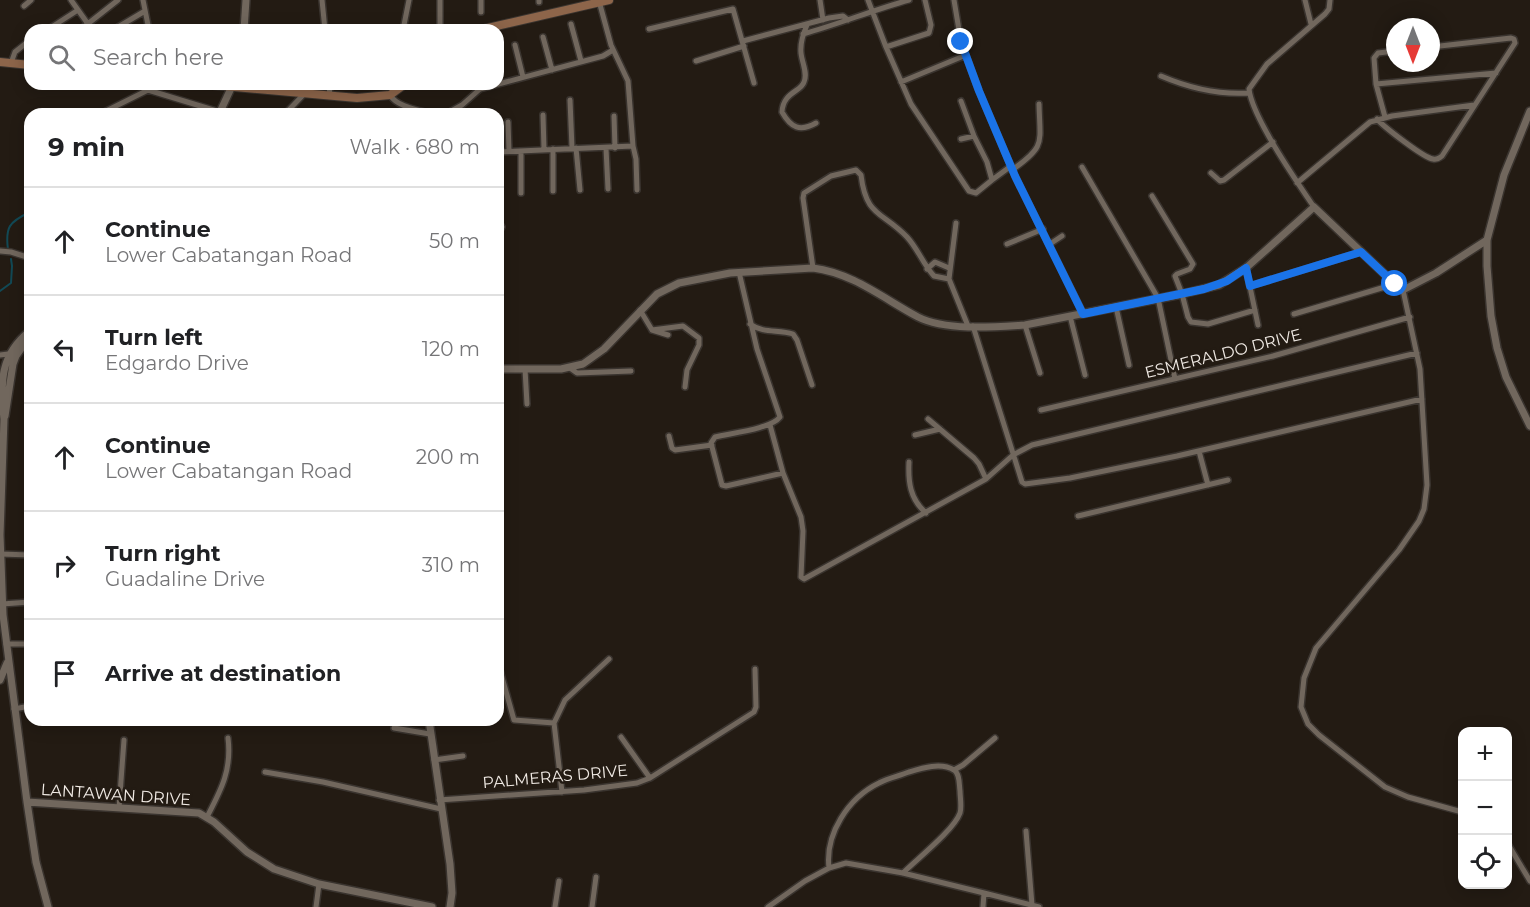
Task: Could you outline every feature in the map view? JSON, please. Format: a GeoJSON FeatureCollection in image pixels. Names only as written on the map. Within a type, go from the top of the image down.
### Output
{"type":"FeatureCollection","features":[{"type":"Feature","properties":{"kind":"main road"},"geometry":{"type":"LineString","coordinates":[[504,24],[609,0]]}},
{"type":"Feature","properties":{"kind":"main road"},"geometry":{"type":"LineString","coordinates":[[0,62],[24,64]]}},
{"type":"Feature","properties":{"kind":"main road"},"geometry":{"type":"LineString","coordinates":[[268,90],[371,98],[390,95],[397,90]]}},
{"type":"Feature","properties":{"kind":"street"},"geometry":{"type":"LineString","coordinates":[[24,6],[31,0]]}},
{"type":"Feature","properties":{"kind":"street"},"geometry":{"type":"LineString","coordinates":[[71,0],[88,24],[118,0]]}},
{"type":"Feature","properties":{"kind":"street"},"geometry":{"type":"LineString","coordinates":[[143,0],[148,24]]}},
{"type":"Feature","properties":{"kind":"street"},"geometry":{"type":"LineString","coordinates":[[244,24],[246,0]]}},
{"type":"Feature","properties":{"kind":"street"},"geometry":{"type":"LineString","coordinates":[[322,0],[324,24]]}},
{"type":"Feature","properties":{"kind":"street"},"geometry":{"type":"LineString","coordinates":[[404,24],[409,0]]}},
{"type":"Feature","properties":{"kind":"street"},"geometry":{"type":"LineString","coordinates":[[440,0],[440,24]]}},
{"type":"Feature","properties":{"kind":"street"},"geometry":{"type":"LineString","coordinates":[[481,0],[481,12]]}},
{"type":"Feature","properties":{"kind":"street"},"geometry":{"type":"LineString","coordinates":[[820,0],[823,20]]}},
{"type":"Feature","properties":{"kind":"street"},"geometry":{"type":"LineString","coordinates":[[868,0],[911,104],[969,191],[976,193],[1034,153],[1040,143],[1039,104]]}},
{"type":"Feature","properties":{"kind":"street"},"geometry":{"type":"LineString","coordinates":[[803,34],[909,0]]}},
{"type":"Feature","properties":{"kind":"street"},"geometry":{"type":"LineString","coordinates":[[886,47],[929,33],[930,26],[925,0]]}},
{"type":"Feature","properties":{"kind":"street"},"geometry":{"type":"LineString","coordinates":[[954,0],[961,42],[1011,168],[1083,314]]}},
{"type":"Feature","properties":{"kind":"street"},"geometry":{"type":"LineString","coordinates":[[1305,0],[1311,24]]}},
{"type":"Feature","properties":{"kind":"street"},"geometry":{"type":"LineString","coordinates":[[1330,0],[1329,9],[1325,14],[1267,64],[1251,85],[1249,93],[1273,142],[1314,207],[1403,290],[1417,353],[1427,485],[1421,515],[1411,534],[1316,648],[1304,678],[1301,707],[1308,724],[1319,735],[1385,787],[1408,797],[1458,811]]}},
{"type":"Feature","properties":{"kind":"street"},"geometry":{"type":"LineString","coordinates":[[599,2],[613,50],[628,81],[637,190]]}},
{"type":"Feature","properties":{"kind":"street"},"geometry":{"type":"LineString","coordinates":[[649,29],[733,9],[754,83]]}},
{"type":"Feature","properties":{"kind":"street"},"geometry":{"type":"LineString","coordinates":[[56,24],[78,10]]}},
{"type":"Feature","properties":{"kind":"street"},"geometry":{"type":"LineString","coordinates":[[123,24],[145,11]]}},
{"type":"Feature","properties":{"kind":"street"},"geometry":{"type":"LineString","coordinates":[[696,61],[743,43],[823,20],[841,16],[848,20]]}},
{"type":"Feature","properties":{"kind":"street"},"geometry":{"type":"LineString","coordinates":[[571,24],[581,62]]}},
{"type":"Feature","properties":{"kind":"street"},"geometry":{"type":"LineString","coordinates":[[807,25],[803,34],[801,53],[805,80],[802,86],[794,90],[785,101],[782,112],[788,121],[799,128],[805,129],[816,123]]}},
{"type":"Feature","properties":{"kind":"street"},"geometry":{"type":"LineString","coordinates":[[543,37],[552,70]]}},
{"type":"Feature","properties":{"kind":"street"},"geometry":{"type":"LineString","coordinates":[[1377,120],[1384,128],[1429,158],[1442,156],[1513,47],[1515,39],[1440,46]]}},
{"type":"Feature","properties":{"kind":"street"},"geometry":{"type":"LineString","coordinates":[[11,63],[15,52],[24,45]]}},
{"type":"Feature","properties":{"kind":"street"},"geometry":{"type":"LineString","coordinates":[[515,45],[523,78]]}},
{"type":"Feature","properties":{"kind":"street"},"geometry":{"type":"LineString","coordinates":[[504,83],[603,56],[613,50]]}},
{"type":"Feature","properties":{"kind":"street"},"geometry":{"type":"LineString","coordinates":[[1385,117],[1376,84],[1374,56],[1386,53]]}},
{"type":"Feature","properties":{"kind":"street"},"geometry":{"type":"LineString","coordinates":[[901,82],[966,55]]}},
{"type":"Feature","properties":{"kind":"street"},"geometry":{"type":"LineString","coordinates":[[1376,84],[1496,73]]}},
{"type":"Feature","properties":{"kind":"street"},"geometry":{"type":"LineString","coordinates":[[1161,76],[1206,91],[1230,94],[1249,93]]}},
{"type":"Feature","properties":{"kind":"street"},"geometry":{"type":"LineString","coordinates":[[111,108],[144,90]]}},
{"type":"Feature","properties":{"kind":"street"},"geometry":{"type":"LineString","coordinates":[[157,90],[206,108]]}},
{"type":"Feature","properties":{"kind":"street"},"geometry":{"type":"LineString","coordinates":[[222,108],[231,90]]}},
{"type":"Feature","properties":{"kind":"street"},"geometry":{"type":"LineString","coordinates":[[330,90],[330,96]]}},
{"type":"Feature","properties":{"kind":"street"},"geometry":{"type":"LineString","coordinates":[[457,108],[480,90]]}},
{"type":"Feature","properties":{"kind":"street"},"geometry":{"type":"LineString","coordinates":[[291,108],[304,94]]}},
{"type":"Feature","properties":{"kind":"street"},"geometry":{"type":"LineString","coordinates":[[390,95],[396,102],[414,108]]}},
{"type":"Feature","properties":{"kind":"street"},"geometry":{"type":"LineString","coordinates":[[570,100],[580,190]]}},
{"type":"Feature","properties":{"kind":"street"},"geometry":{"type":"LineString","coordinates":[[961,101],[987,162],[992,180]]}},
{"type":"Feature","properties":{"kind":"street"},"geometry":{"type":"LineString","coordinates":[[1370,122],[1385,117],[1474,105]]}},
{"type":"Feature","properties":{"kind":"street"},"geometry":{"type":"LineString","coordinates":[[1297,183],[1370,122],[1382,108]]}},
{"type":"Feature","properties":{"kind":"street"},"geometry":{"type":"LineString","coordinates":[[1530,111],[1527,125],[1504,175],[1487,240],[1487,282],[1497,348],[1506,377],[1530,426]]}},
{"type":"Feature","properties":{"kind":"street"},"geometry":{"type":"LineString","coordinates":[[543,115],[544,149]]}},
{"type":"Feature","properties":{"kind":"street"},"geometry":{"type":"LineString","coordinates":[[614,116],[615,148]]}},
{"type":"Feature","properties":{"kind":"street"},"geometry":{"type":"LineString","coordinates":[[508,122],[509,151]]}},
{"type":"Feature","properties":{"kind":"street"},"geometry":{"type":"LineString","coordinates":[[961,139],[975,136]]}},
{"type":"Feature","properties":{"kind":"street"},"geometry":{"type":"LineString","coordinates":[[1211,173],[1220,181],[1224,180],[1273,142]]}},
{"type":"Feature","properties":{"kind":"street"},"geometry":{"type":"LineString","coordinates":[[504,151],[633,146]]}},
{"type":"Feature","properties":{"kind":"street"},"geometry":{"type":"LineString","coordinates":[[606,148],[608,189]]}},
{"type":"Feature","properties":{"kind":"street"},"geometry":{"type":"LineString","coordinates":[[553,149],[553,191]]}},
{"type":"Feature","properties":{"kind":"street"},"geometry":{"type":"LineString","coordinates":[[521,151],[521,193]]}},
{"type":"Feature","properties":{"kind":"street"},"geometry":{"type":"LineString","coordinates":[[1082,167],[1158,298],[1175,379]]}},
{"type":"Feature","properties":{"kind":"street"},"geometry":{"type":"LineString","coordinates":[[813,268],[802,198],[804,193],[831,176],[856,170],[861,175],[864,193],[877,214],[908,238],[927,269],[934,276],[949,279]]}},
{"type":"Feature","properties":{"kind":"street"},"geometry":{"type":"LineString","coordinates":[[1152,195],[1193,264],[1190,269],[1175,276],[1191,322],[1208,324],[1255,309]]}},
{"type":"Feature","properties":{"kind":"street"},"geometry":{"type":"LineString","coordinates":[[504,369],[570,368],[583,364],[598,354],[657,294],[679,283],[739,272],[824,269],[882,294],[919,318],[948,325],[1025,325],[1083,314],[1219,285],[1246,268],[1314,207]]}},
{"type":"Feature","properties":{"kind":"street"},"geometry":{"type":"LineString","coordinates":[[956,223],[949,279],[971,326],[1022,482],[1030,485],[1199,451],[1422,399]]}},
{"type":"Feature","properties":{"kind":"street"},"geometry":{"type":"LineString","coordinates":[[1007,244],[1043,229]]}},
{"type":"Feature","properties":{"kind":"street"},"geometry":{"type":"LineString","coordinates":[[1050,244],[1062,236]]}},
{"type":"Feature","properties":{"kind":"street"},"geometry":{"type":"LineString","coordinates":[[1403,290],[1454,262],[1487,240]]}},
{"type":"Feature","properties":{"kind":"street"},"geometry":{"type":"LineString","coordinates":[[0,251],[24,256]]}},
{"type":"Feature","properties":{"kind":"street"},"geometry":{"type":"LineString","coordinates":[[1250,286],[1361,252]]}},
{"type":"Feature","properties":{"kind":"street"},"geometry":{"type":"LineString","coordinates":[[927,269],[935,262],[949,268]]}},
{"type":"Feature","properties":{"kind":"street"},"geometry":{"type":"LineString","coordinates":[[1246,268],[1258,325]]}},
{"type":"Feature","properties":{"kind":"street"},"geometry":{"type":"LineString","coordinates":[[739,272],[757,349],[780,414],[778,420],[770,425],[715,437],[712,445],[722,485],[783,473]]}},
{"type":"Feature","properties":{"kind":"street","name":"ESMERALDO DRIVE"},"geometry":{"type":"LineString","coordinates":[[1294,314],[1395,284]]}},
{"type":"Feature","properties":{"kind":"street"},"geometry":{"type":"LineString","coordinates":[[1116,307],[1129,364]]}},
{"type":"Feature","properties":{"kind":"street"},"geometry":{"type":"LineString","coordinates":[[640,310],[652,330],[668,335]]}},
{"type":"Feature","properties":{"kind":"street"},"geometry":{"type":"LineString","coordinates":[[1070,316],[1085,375]]}},
{"type":"Feature","properties":{"kind":"street","name":"ESMERALDO DRIVE"},"geometry":{"type":"LineString","coordinates":[[1041,410],[1273,356],[1410,317]]}},
{"type":"Feature","properties":{"kind":"street"},"geometry":{"type":"LineString","coordinates":[[750,324],[765,332],[793,334],[812,386]]}},
{"type":"Feature","properties":{"kind":"street"},"geometry":{"type":"LineString","coordinates":[[1025,325],[1040,373]]}},
{"type":"Feature","properties":{"kind":"street"},"geometry":{"type":"LineString","coordinates":[[652,330],[683,326],[699,338],[699,345],[687,370],[685,387]]}},
{"type":"Feature","properties":{"kind":"street"},"geometry":{"type":"LineString","coordinates":[[4,418],[0,396],[4,355],[24,336]]}},
{"type":"Feature","properties":{"kind":"street"},"geometry":{"type":"LineString","coordinates":[[24,345],[13,364],[4,418],[1,464],[1,614],[35,857],[48,907]]}},
{"type":"Feature","properties":{"kind":"street"},"geometry":{"type":"LineString","coordinates":[[770,425],[783,473],[801,517],[803,531],[800,570],[801,577],[804,579],[986,479],[1012,455],[1032,445],[1417,353]]}},
{"type":"Feature","properties":{"kind":"street"},"geometry":{"type":"LineString","coordinates":[[570,368],[577,372],[631,371]]}},
{"type":"Feature","properties":{"kind":"street"},"geometry":{"type":"LineString","coordinates":[[525,369],[527,404]]}},
{"type":"Feature","properties":{"kind":"street"},"geometry":{"type":"LineString","coordinates":[[928,419],[974,458],[986,479]]}},
{"type":"Feature","properties":{"kind":"street"},"geometry":{"type":"LineString","coordinates":[[915,435],[940,429]]}},
{"type":"Feature","properties":{"kind":"street"},"geometry":{"type":"LineString","coordinates":[[669,436],[672,448],[675,450],[712,445]]}},
{"type":"Feature","properties":{"kind":"street"},"geometry":{"type":"LineString","coordinates":[[1199,451],[1208,485]]}},
{"type":"Feature","properties":{"kind":"street"},"geometry":{"type":"LineString","coordinates":[[909,462],[911,492],[917,505],[926,513]]}},
{"type":"Feature","properties":{"kind":"street"},"geometry":{"type":"LineString","coordinates":[[1078,516],[1228,480]]}},
{"type":"Feature","properties":{"kind":"street"},"geometry":{"type":"LineString","coordinates":[[1,554],[24,555]]}},
{"type":"Feature","properties":{"kind":"street"},"geometry":{"type":"LineString","coordinates":[[2,604],[24,602]]}},
{"type":"Feature","properties":{"kind":"street"},"geometry":{"type":"LineString","coordinates":[[4,648],[24,645]]}},
{"type":"Feature","properties":{"kind":"street"},"geometry":{"type":"LineString","coordinates":[[562,792],[554,723],[566,700],[609,659]]}},
{"type":"Feature","properties":{"kind":"street"},"geometry":{"type":"LineString","coordinates":[[0,680],[8,660]]}},
{"type":"Feature","properties":{"kind":"street","name":"PALMERAS DRIVE"},"geometry":{"type":"LineString","coordinates":[[440,800],[562,792],[637,783],[650,778],[754,712],[756,707],[755,669]]}},
{"type":"Feature","properties":{"kind":"street"},"geometry":{"type":"LineString","coordinates":[[504,684],[514,720],[554,723]]}},
{"type":"Feature","properties":{"kind":"street"},"geometry":{"type":"LineString","coordinates":[[14,709],[24,707]]}},
{"type":"Feature","properties":{"kind":"street"},"geometry":{"type":"LineString","coordinates":[[429,726],[452,882],[450,907]]}},
{"type":"Feature","properties":{"kind":"street"},"geometry":{"type":"LineString","coordinates":[[394,728],[430,734]]}},
{"type":"Feature","properties":{"kind":"street"},"geometry":{"type":"LineString","coordinates":[[621,737],[650,778]]}},
{"type":"Feature","properties":{"kind":"street"},"geometry":{"type":"LineString","coordinates":[[207,817],[225,784],[230,754],[228,738]]}},
{"type":"Feature","properties":{"kind":"street"},"geometry":{"type":"LineString","coordinates":[[954,770],[995,738]]}},
{"type":"Feature","properties":{"kind":"street"},"geometry":{"type":"LineString","coordinates":[[119,808],[124,740]]}},
{"type":"Feature","properties":{"kind":"street"},"geometry":{"type":"LineString","coordinates":[[434,760],[464,756]]}},
{"type":"Feature","properties":{"kind":"street"},"geometry":{"type":"LineString","coordinates":[[829,868],[827,855],[830,840],[841,817],[867,790],[877,783],[922,768],[936,766],[954,770],[958,775],[960,814],[950,828],[903,873]]}},
{"type":"Feature","properties":{"kind":"street"},"geometry":{"type":"LineString","coordinates":[[266,772],[333,784],[441,809]]}},
{"type":"Feature","properties":{"kind":"street","name":"LANTAWAN DRIVE"},"geometry":{"type":"LineString","coordinates":[[27,802],[199,813],[207,817],[260,862],[302,880],[432,907]]}},
{"type":"Feature","properties":{"kind":"street"},"geometry":{"type":"LineString","coordinates":[[1026,831],[1032,905]]}},
{"type":"Feature","properties":{"kind":"street"},"geometry":{"type":"LineString","coordinates":[[1512,851],[1530,881]]}},
{"type":"Feature","properties":{"kind":"street"},"geometry":{"type":"LineString","coordinates":[[768,907],[805,881],[829,868],[846,863],[903,873],[1039,907]]}},
{"type":"Feature","properties":{"kind":"street"},"geometry":{"type":"LineString","coordinates":[[592,907],[596,877]]}},
{"type":"Feature","properties":{"kind":"street"},"geometry":{"type":"LineString","coordinates":[[555,907],[560,881]]}},
{"type":"Feature","properties":{"kind":"street"},"geometry":{"type":"LineString","coordinates":[[316,907],[319,885]]}},
{"type":"Feature","properties":{"kind":"street"},"geometry":{"type":"LineString","coordinates":[[983,907],[984,893]]}},
{"type":"Feature","properties":{"kind":"waterway"},"geometry":{"type":"LineString","coordinates":[[8,250],[7,236],[10,226],[24,215]]}},
{"type":"Feature","properties":{"kind":"waterway"},"geometry":{"type":"LineString","coordinates":[[0,291],[11,283],[11,259]]}},
{"type":"Feature","properties":{"kind":"route"},"geometry":{"type":"LineString","coordinates":[[961,42],[1015,176],[1083,314],[1219,285],[1246,268],[1250,286],[1361,252],[1395,284]]}}]}
